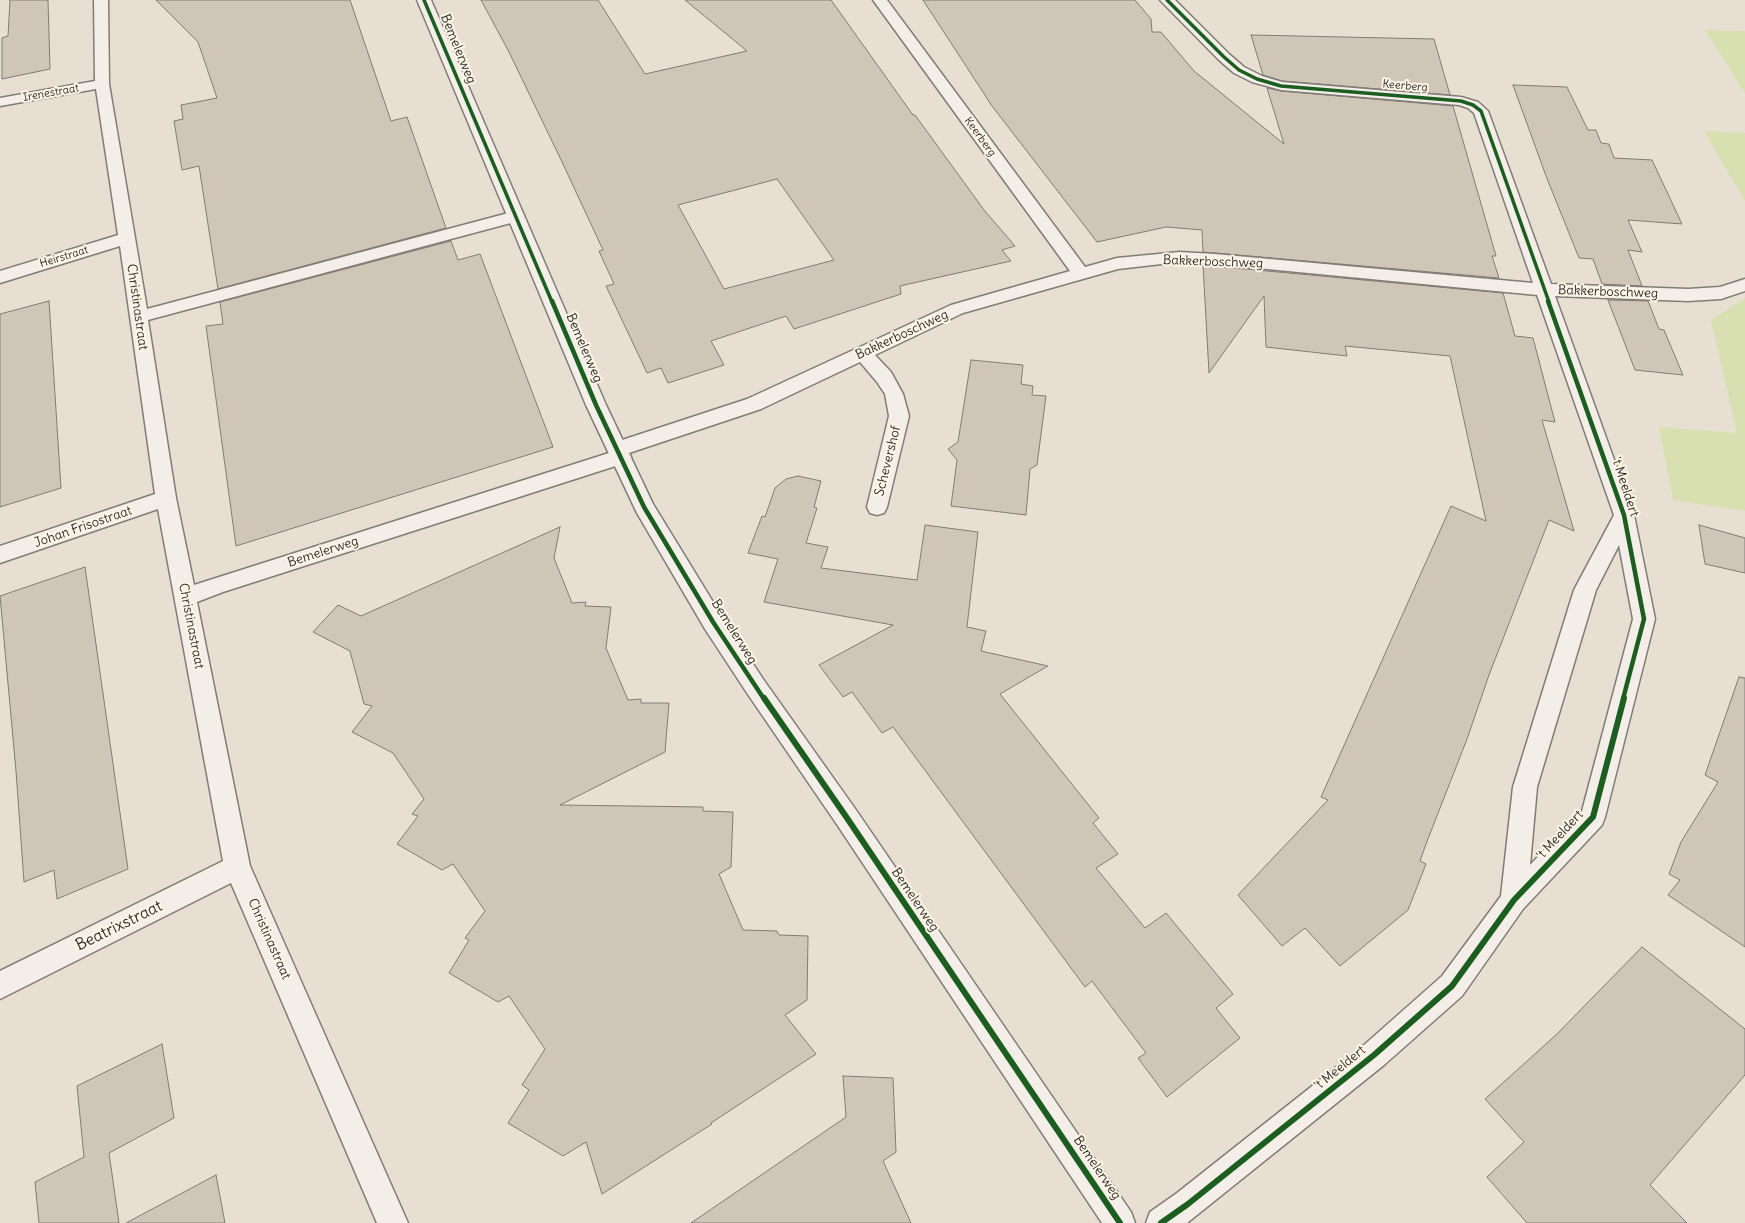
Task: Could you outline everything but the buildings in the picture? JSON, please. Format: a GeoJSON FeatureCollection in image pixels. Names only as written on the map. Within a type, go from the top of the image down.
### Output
{"type":"FeatureCollection","features":[{"type":"Feature","properties":{"kind":"street","name":"Christinastraat"},"geometry":{"type":"LineString","coordinates":[[101,0],[102,84],[166,498],[237,867],[393,1223]]}},
{"type":"Feature","properties":{"kind":"street","name":"Bemelerweg"},"geometry":{"type":"LineString","coordinates":[[424,0],[596,405],[644,507],[713,622],[755,686],[847,818],[1120,1223]]}},
{"type":"Feature","properties":{"kind":"street","name":"Keerberg"},"geometry":{"type":"LineString","coordinates":[[880,0],[1081,274]]}},
{"type":"Feature","properties":{"kind":"street","name":"Keerberg"},"geometry":{"type":"LineString","coordinates":[[1167,0],[1239,70],[1264,81],[1281,86],[1461,101],[1473,105],[1481,111],[1545,290]]}},
{"type":"Feature","properties":{"kind":"street","name":"Irenestraat"},"geometry":{"type":"LineString","coordinates":[[0,102],[102,84]]}},
{"type":"Feature","properties":{"kind":"street"},"geometry":{"type":"LineString","coordinates":[[139,317],[516,216]]}},
{"type":"Feature","properties":{"kind":"street","name":"Heirstraat"},"geometry":{"type":"LineString","coordinates":[[0,276],[127,238]]}},
{"type":"Feature","properties":{"kind":"street","name":"Bakkerboschweg"},"geometry":{"type":"LineString","coordinates":[[619,453],[754,404],[957,309],[1117,264],[1179,257],[1249,262],[1545,290],[1688,295],[1721,293],[1745,285]]}},
{"type":"Feature","properties":{"kind":"street","name":"'t Meeldert"},"geometry":{"type":"LineString","coordinates":[[1161,1223],[1188,1204],[1374,1055],[1452,986],[1514,900],[1593,817],[1644,619],[1624,515],[1545,290]]}},
{"type":"Feature","properties":{"kind":"street","name":"Schevershof"},"geometry":{"type":"LineString","coordinates":[[863,354],[884,377],[894,394],[899,416],[877,507]]}},
{"type":"Feature","properties":{"kind":"street","name":"Bemelerweg"},"geometry":{"type":"LineString","coordinates":[[186,597],[619,453]]}},
{"type":"Feature","properties":{"kind":"street","name":"Johan Frisostraat"},"geometry":{"type":"LineString","coordinates":[[0,555],[166,498]]}},
{"type":"Feature","properties":{"kind":"street","name":"'t Meeldert"},"geometry":{"type":"LineString","coordinates":[[1514,900],[1525,787],[1585,590],[1624,515]]}},
{"type":"Feature","properties":{"kind":"street","name":"Beatrixstraat"},"geometry":{"type":"LineString","coordinates":[[0,985],[237,867]]}},
{"type":"Feature","properties":{"kind":"green space"},"geometry":{"type":"Polygon","coordinates":[[[1705,30],[1745,31],[1745,93],[1705,30]]]}},
{"type":"Feature","properties":{"kind":"green space"},"geometry":{"type":"Polygon","coordinates":[[[1704,131],[1745,133],[1745,201],[1704,131]]]}},
{"type":"Feature","properties":{"kind":"green space"},"geometry":{"type":"Polygon","coordinates":[[[1745,298],[1745,511],[1673,500],[1659,427],[1737,433],[1711,320],[1745,298]]]}},
{"type":"Feature","properties":{"kind":"cycle path"},"geometry":{"type":"LineString","coordinates":[[424,0],[596,405],[644,507],[713,622],[755,686],[847,818],[1120,1223]]}},
{"type":"Feature","properties":{"kind":"cycle path"},"geometry":{"type":"LineString","coordinates":[[1161,1223],[1188,1204],[1374,1055],[1452,986],[1514,900],[1593,817],[1644,619],[1624,515],[1481,111],[1473,105],[1461,101],[1281,86],[1257,79],[1239,70],[1224,57],[1167,0]]}}]}
